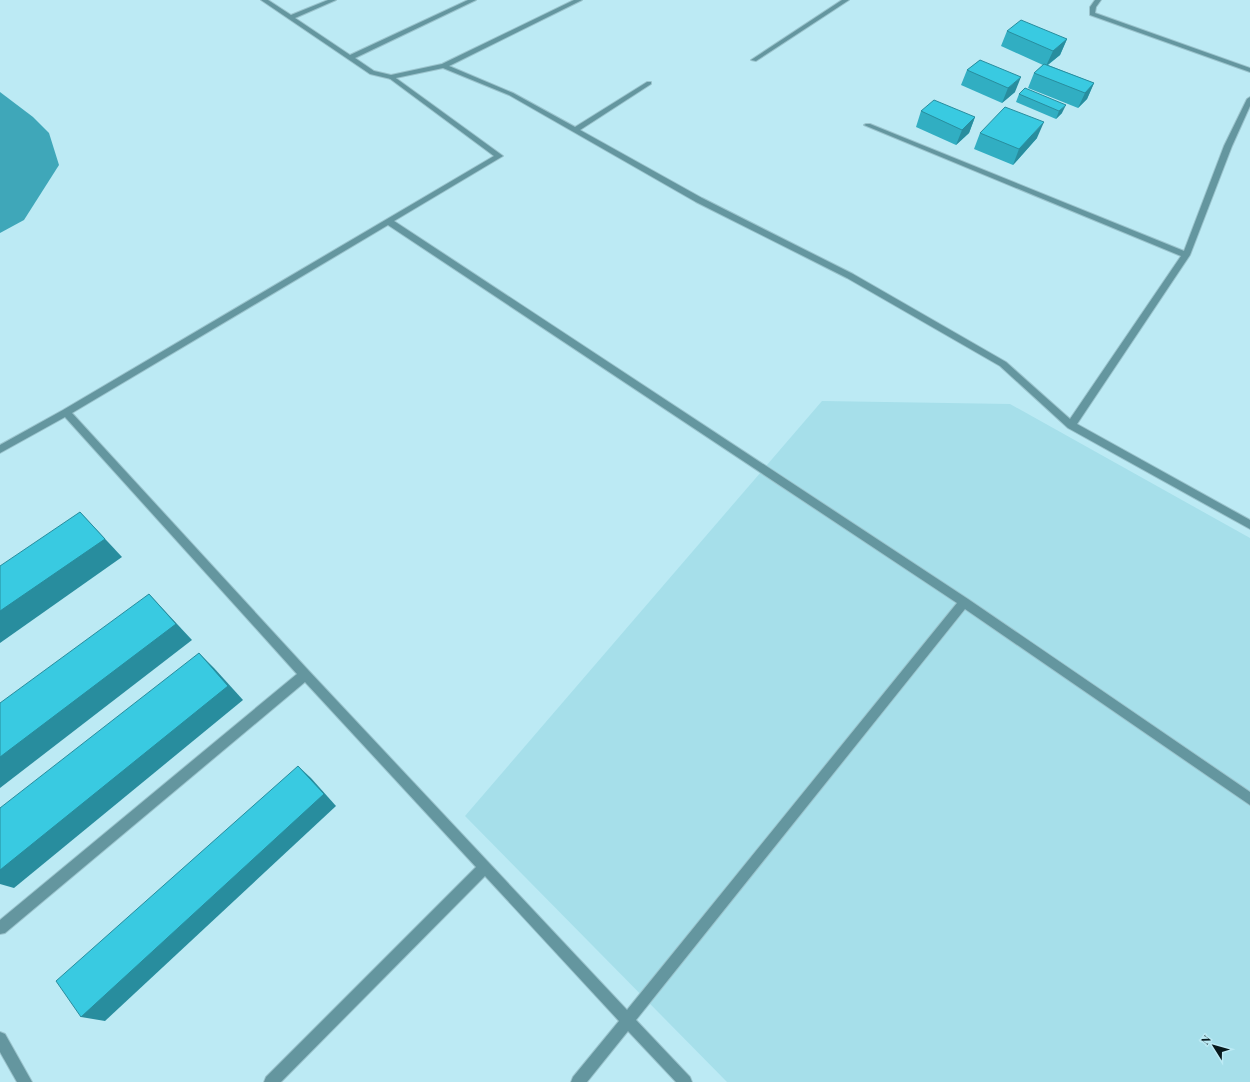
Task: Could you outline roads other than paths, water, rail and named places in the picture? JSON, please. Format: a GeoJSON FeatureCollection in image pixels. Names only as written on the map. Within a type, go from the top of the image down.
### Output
{"type":"FeatureCollection","features":[{"type":"Feature","properties":{"kind":"street"},"geometry":{"type":"LineString","coordinates":[[264,0],[372,73],[391,77],[444,66],[579,0]]}},
{"type":"Feature","properties":{"kind":"street"},"geometry":{"type":"LineString","coordinates":[[292,18],[333,0]]}},
{"type":"Feature","properties":{"kind":"street"},"geometry":{"type":"LineString","coordinates":[[350,58],[473,0]]}},
{"type":"Feature","properties":{"kind":"street"},"geometry":{"type":"LineString","coordinates":[[754,60],[846,0]]}},
{"type":"Feature","properties":{"kind":"street"},"geometry":{"type":"LineString","coordinates":[[1098,0],[1093,7],[1092,14],[1250,70]]}},
{"type":"Feature","properties":{"kind":"street"},"geometry":{"type":"LineString","coordinates":[[444,66],[510,94],[699,200],[850,276],[1003,364],[1071,425],[1250,525]]}},
{"type":"Feature","properties":{"kind":"street"},"geometry":{"type":"LineString","coordinates":[[0,449],[66,412],[499,156],[391,77]]}},
{"type":"Feature","properties":{"kind":"street"},"geometry":{"type":"LineString","coordinates":[[576,130],[649,83]]}},
{"type":"Feature","properties":{"kind":"street"},"geometry":{"type":"LineString","coordinates":[[1071,425],[1186,255],[1228,146],[1250,99]]}},
{"type":"Feature","properties":{"kind":"street"},"geometry":{"type":"LineString","coordinates":[[868,125],[1186,255]]}},
{"type":"Feature","properties":{"kind":"street"},"geometry":{"type":"LineString","coordinates":[[388,221],[964,602],[1250,799]]}},
{"type":"Feature","properties":{"kind":"street"},"geometry":{"type":"LineString","coordinates":[[66,412],[305,675],[685,1082]]}},
{"type":"Feature","properties":{"kind":"street"},"geometry":{"type":"LineString","coordinates":[[578,1082],[964,602]]}},
{"type":"Feature","properties":{"kind":"street"},"geometry":{"type":"LineString","coordinates":[[0,928],[305,675]]}},
{"type":"Feature","properties":{"kind":"street"},"geometry":{"type":"LineString","coordinates":[[271,1082],[485,867]]}},
{"type":"Feature","properties":{"kind":"street"},"geometry":{"type":"LineString","coordinates":[[0,1039],[25,1082]]}}]}
